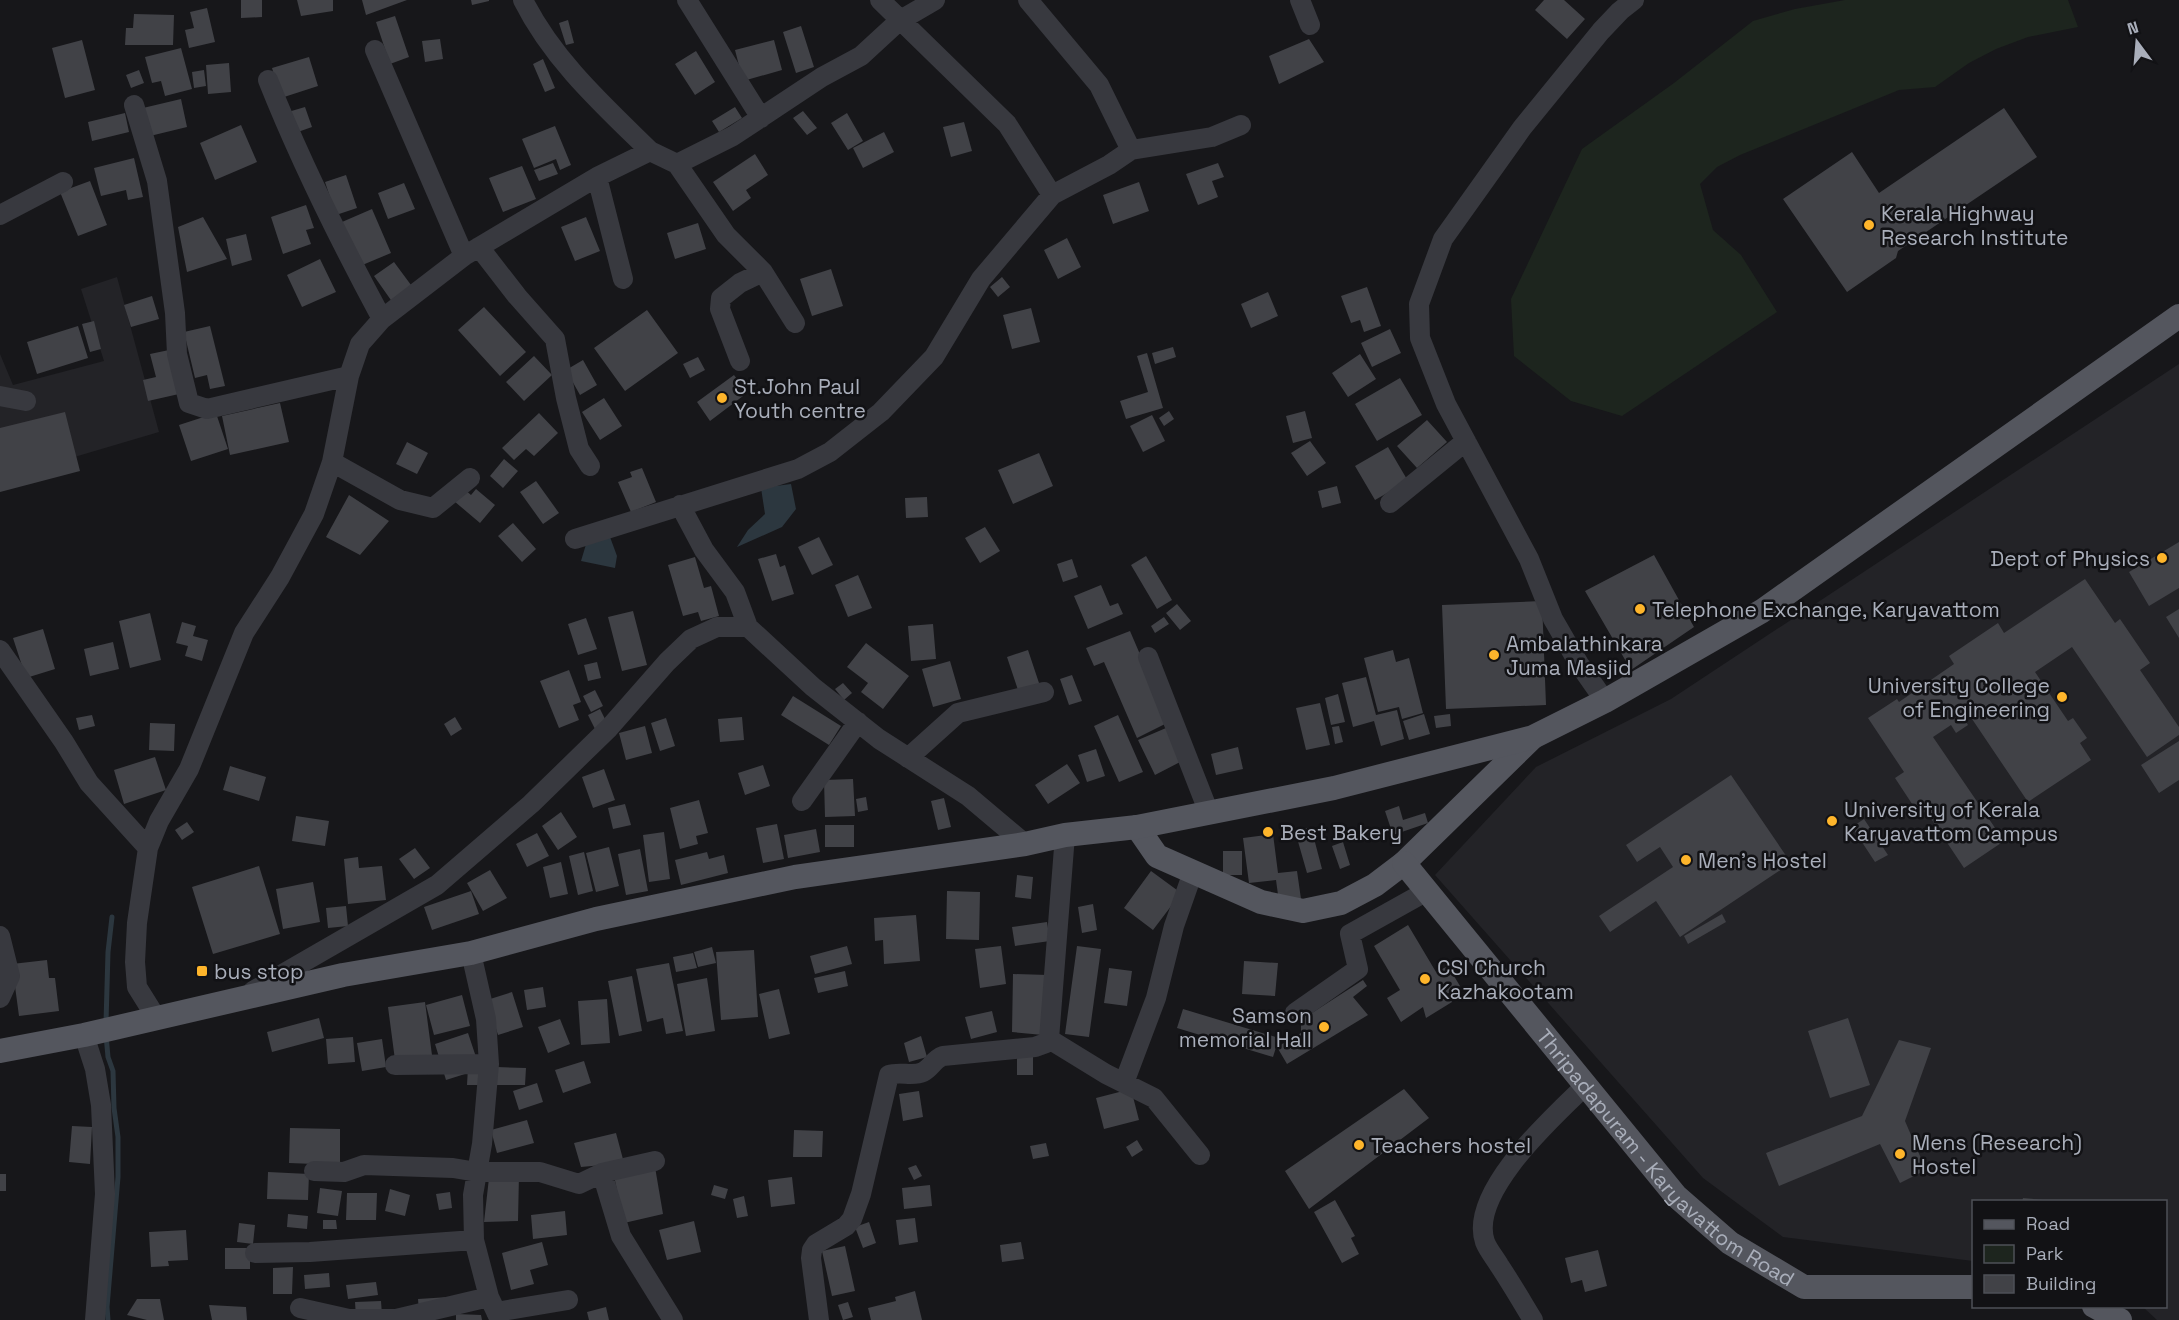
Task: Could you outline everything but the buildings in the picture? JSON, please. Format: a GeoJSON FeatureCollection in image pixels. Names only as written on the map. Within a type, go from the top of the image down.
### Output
{"type":"FeatureCollection","features":[{"type":"Feature","properties":{"kind":"main road"},"geometry":{"type":"LineString","coordinates":[[0,1052],[118,1028],[343,975],[471,953],[596,919],[795,878],[1025,844],[1065,835],[1137,826],[1209,813],[1334,788],[1533,737],[1605,701],[1762,611],[2179,316]]}},
{"type":"Feature","properties":{"kind":"main road"},"geometry":{"type":"LineString","coordinates":[[1137,826],[1157,856],[1261,902],[1303,912],[1341,903],[1376,885],[1404,863],[1533,737]]}},
{"type":"Feature","properties":{"kind":"main road","name":"Thripadapuram - Karyavattom Road"},"geometry":{"type":"LineString","coordinates":[[1404,863],[1676,1196],[1730,1243],[1804,1287],[1972,1287]]}},
{"type":"Feature","properties":{"kind":"main road"},"geometry":{"type":"LineString","coordinates":[[2098,1308],[2120,1320]]}},
{"type":"Feature","properties":{"kind":"street"},"geometry":{"type":"LineString","coordinates":[[524,0],[531,15],[557,54],[588,90],[650,151],[677,164],[726,235],[763,272],[795,323]]}},
{"type":"Feature","properties":{"kind":"street"},"geometry":{"type":"LineString","coordinates":[[687,0],[761,118]]}},
{"type":"Feature","properties":{"kind":"street"},"geometry":{"type":"LineString","coordinates":[[879,0],[1007,124],[1052,195]]}},
{"type":"Feature","properties":{"kind":"street"},"geometry":{"type":"LineString","coordinates":[[677,164],[733,136],[822,77],[861,56],[900,21],[935,0]]}},
{"type":"Feature","properties":{"kind":"street"},"geometry":{"type":"LineString","coordinates":[[1028,0],[1099,86],[1131,150]]}},
{"type":"Feature","properties":{"kind":"street"},"geometry":{"type":"LineString","coordinates":[[1300,0],[1310,25]]}},
{"type":"Feature","properties":{"kind":"street"},"geometry":{"type":"LineString","coordinates":[[1605,701],[1552,619],[1529,559],[1446,404],[1420,338],[1419,304],[1443,239],[1522,128],[1601,31],[1634,0]]}},
{"type":"Feature","properties":{"kind":"street"},"geometry":{"type":"LineString","coordinates":[[375,50],[472,251],[517,296],[555,339],[566,398],[579,449],[590,466]]}},
{"type":"Feature","properties":{"kind":"street"},"geometry":{"type":"LineString","coordinates":[[268,80],[332,225],[382,319]]}},
{"type":"Feature","properties":{"kind":"street"},"geometry":{"type":"LineString","coordinates":[[134,105],[157,181],[176,313],[177,354],[189,403],[207,409],[349,376]]}},
{"type":"Feature","properties":{"kind":"street"},"geometry":{"type":"LineString","coordinates":[[575,539],[798,469],[830,452],[882,412],[934,357],[981,279],[1052,195],[1110,165],[1131,150],[1212,137],[1241,125]]}},
{"type":"Feature","properties":{"kind":"street"},"geometry":{"type":"LineString","coordinates":[[157,1019],[137,987],[135,962],[137,923],[148,848],[159,821],[189,769],[244,633],[280,577],[314,513],[332,462],[349,376],[360,345],[382,319],[472,251],[597,177],[650,151]]}},
{"type":"Feature","properties":{"kind":"street"},"geometry":{"type":"LineString","coordinates":[[597,177],[623,279]]}},
{"type":"Feature","properties":{"kind":"street"},"geometry":{"type":"LineString","coordinates":[[0,215],[63,182]]}},
{"type":"Feature","properties":{"kind":"street"},"geometry":{"type":"LineString","coordinates":[[740,361],[720,309],[721,298],[740,283],[763,272]]}},
{"type":"Feature","properties":{"kind":"street"},"geometry":{"type":"LineString","coordinates":[[0,396],[26,401]]}},
{"type":"Feature","properties":{"kind":"street"},"geometry":{"type":"LineString","coordinates":[[1390,503],[1466,441]]}},
{"type":"Feature","properties":{"kind":"street"},"geometry":{"type":"LineString","coordinates":[[332,462],[400,500],[433,508],[470,478]]}},
{"type":"Feature","properties":{"kind":"street"},"geometry":{"type":"LineString","coordinates":[[680,505],[704,550],[735,592],[748,627],[813,687],[908,758],[968,796],[1025,844]]}},
{"type":"Feature","properties":{"kind":"street"},"geometry":{"type":"LineString","coordinates":[[238,1000],[437,885],[531,804],[609,728],[667,662],[691,639],[717,627],[748,627]]}},
{"type":"Feature","properties":{"kind":"street"},"geometry":{"type":"LineString","coordinates":[[0,650],[64,742],[88,783],[148,848]]}},
{"type":"Feature","properties":{"kind":"street"},"geometry":{"type":"LineString","coordinates":[[1148,657],[1209,813]]}},
{"type":"Feature","properties":{"kind":"street"},"geometry":{"type":"LineString","coordinates":[[908,758],[958,713],[1044,692]]}},
{"type":"Feature","properties":{"kind":"street"},"geometry":{"type":"LineString","coordinates":[[802,801],[858,722]]}},
{"type":"Feature","properties":{"kind":"street"},"geometry":{"type":"LineString","coordinates":[[819,1320],[812,1250],[816,1244],[846,1226],[852,1219],[861,1194],[889,1075],[923,1072],[943,1056],[1035,1047],[1046,1043],[1049,1039],[1065,835]]}},
{"type":"Feature","properties":{"kind":"street"},"geometry":{"type":"LineString","coordinates":[[1124,1083],[1156,998],[1174,926],[1193,872]]}},
{"type":"Feature","properties":{"kind":"street"},"geometry":{"type":"LineString","coordinates":[[1295,1013],[1358,969],[1350,934],[1427,891]]}},
{"type":"Feature","properties":{"kind":"street"},"geometry":{"type":"LineString","coordinates":[[0,936],[10,976],[0,998]]}},
{"type":"Feature","properties":{"kind":"street"},"geometry":{"type":"LineString","coordinates":[[471,953],[486,1019],[489,1064],[482,1144],[472,1195],[474,1240],[495,1310]]}},
{"type":"Feature","properties":{"kind":"street"},"geometry":{"type":"LineString","coordinates":[[89,1034],[101,1105],[105,1194],[95,1320]]}},
{"type":"Feature","properties":{"kind":"street"},"geometry":{"type":"LineString","coordinates":[[1049,1039],[1154,1098],[1200,1155]]}},
{"type":"Feature","properties":{"kind":"street"},"geometry":{"type":"LineString","coordinates":[[395,1065],[489,1064]]}},
{"type":"Feature","properties":{"kind":"street"},"geometry":{"type":"LineString","coordinates":[[1533,1320],[1485,1242],[1482,1225],[1484,1212],[1497,1185],[1527,1144],[1585,1086]]}},
{"type":"Feature","properties":{"kind":"street"},"geometry":{"type":"LineString","coordinates":[[314,1171],[338,1173],[364,1165],[453,1168],[477,1172],[540,1172],[579,1184],[602,1173],[655,1161]]}},
{"type":"Feature","properties":{"kind":"street"},"geometry":{"type":"LineString","coordinates":[[602,1173],[621,1236],[673,1320]]}},
{"type":"Feature","properties":{"kind":"street"},"geometry":{"type":"LineString","coordinates":[[255,1253],[310,1252],[474,1240]]}},
{"type":"Feature","properties":{"kind":"street"},"geometry":{"type":"LineString","coordinates":[[300,1308],[350,1319],[396,1319],[495,1310],[568,1300]]}},
{"type":"Feature","properties":{"kind":"shaded area"},"geometry":{"type":"Polygon","coordinates":[[[117,277],[159,432],[0,479],[0,354],[13,385],[104,361],[81,289],[117,277]]]}},
{"type":"Feature","properties":{"kind":"shaded area","name":"University of Kerala Karyavattom Campus"},"geometry":{"type":"Polygon","coordinates":[[[2179,364],[2179,1320],[2157,1320],[2144,1308],[2167,1308],[2167,1200],[1972,1200],[1972,1261],[1783,1237],[1703,1178],[1435,875],[1536,767],[1671,699],[2179,364]]]}},
{"type":"Feature","properties":{"kind":"shaded area"},"geometry":{"type":"Polygon","coordinates":[[[791,484],[796,509],[782,527],[737,547],[748,530],[765,514],[761,488],[791,484]]]}},
{"type":"Feature","properties":{"kind":"shaded area"},"geometry":{"type":"Polygon","coordinates":[[[610,537],[617,556],[615,568],[581,561],[587,541],[610,537]]]}},
{"type":"Feature","properties":{"kind":"green space"},"geometry":{"type":"Polygon","coordinates":[[[1845,0],[2068,0],[2078,27],[2028,37],[1996,49],[1969,63],[1935,87],[1899,90],[1740,155],[1717,167],[1700,184],[1713,230],[1741,255],[1777,312],[1622,416],[1571,401],[1514,356],[1511,299],[1582,149],[1674,83],[1753,21],[1795,9],[1845,0]]]}},
{"type":"Feature","properties":{"kind":"waterway"},"geometry":{"type":"LineString","coordinates":[[106,1023],[108,952],[112,917]]}},
{"type":"Feature","properties":{"kind":"waterway"},"geometry":{"type":"LineString","coordinates":[[106,1035],[108,1057],[113,1071],[118,1137],[118,1177],[107,1307],[108,1320]]}},
{"type":"Feature","properties":{"kind":"place","name":"Kerala Highway Research Institute"},"geometry":{"type":"Point","coordinates":[1869,225]}},
{"type":"Feature","properties":{"kind":"place","name":"St.John Paul Youth centre"},"geometry":{"type":"Point","coordinates":[722,398]}},
{"type":"Feature","properties":{"kind":"place","name":"Dept of Physics"},"geometry":{"type":"Point","coordinates":[2162,558]}},
{"type":"Feature","properties":{"kind":"place","name":"Telephone Exchange, Karyavattom"},"geometry":{"type":"Point","coordinates":[1640,609]}},
{"type":"Feature","properties":{"kind":"place","name":"Ambalathinkara Juma Masjid"},"geometry":{"type":"Point","coordinates":[1494,655]}},
{"type":"Feature","properties":{"kind":"place","name":"University College of Engineering"},"geometry":{"type":"Point","coordinates":[2062,697]}},
{"type":"Feature","properties":{"kind":"place","name":"University of Kerala Karyavattom Campus"},"geometry":{"type":"Point","coordinates":[1832,821]}},
{"type":"Feature","properties":{"kind":"place","name":"Best Bakery"},"geometry":{"type":"Point","coordinates":[1268,832]}},
{"type":"Feature","properties":{"kind":"place","name":"Men's Hostel"},"geometry":{"type":"Point","coordinates":[1686,860]}},
{"type":"Feature","properties":{"kind":"place","name":"bus stop"},"geometry":{"type":"Point","coordinates":[202,971]}},
{"type":"Feature","properties":{"kind":"place","name":"CSI Church Kazhakootam"},"geometry":{"type":"Point","coordinates":[1425,979]}},
{"type":"Feature","properties":{"kind":"place","name":"Samson memorial Hall"},"geometry":{"type":"Point","coordinates":[1324,1027]}},
{"type":"Feature","properties":{"kind":"place","name":"Teachers hostel"},"geometry":{"type":"Point","coordinates":[1359,1145]}},
{"type":"Feature","properties":{"kind":"place","name":"Mens (Research) Hostel"},"geometry":{"type":"Point","coordinates":[1900,1154]}}]}
